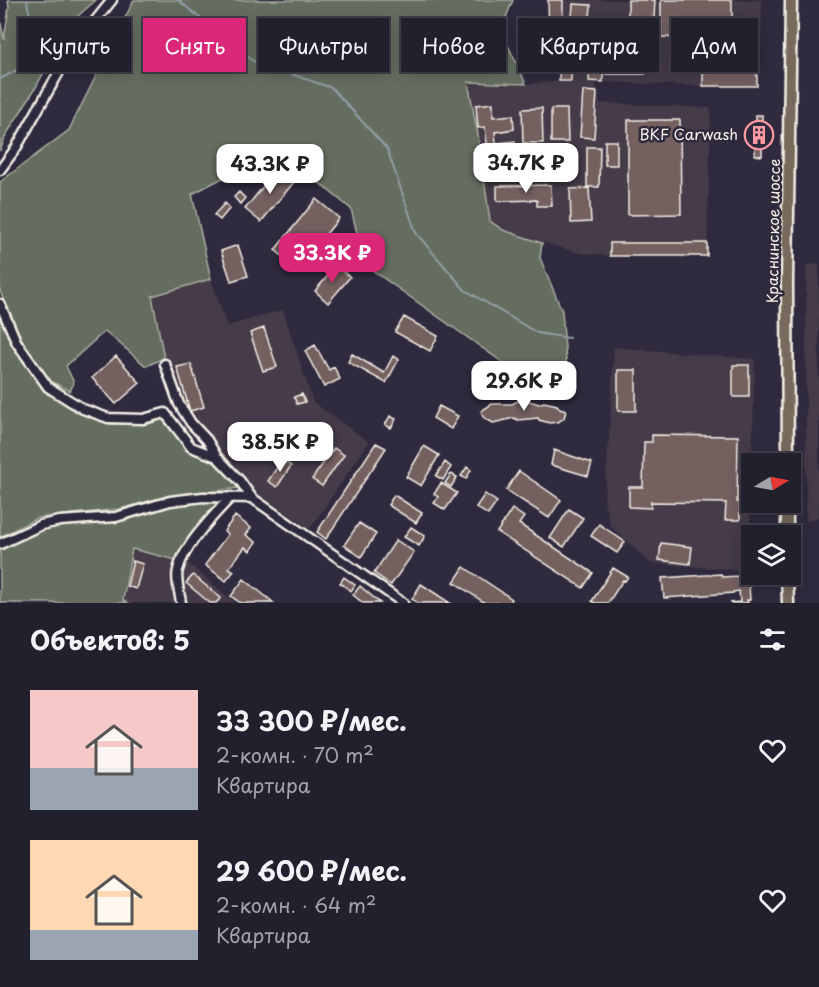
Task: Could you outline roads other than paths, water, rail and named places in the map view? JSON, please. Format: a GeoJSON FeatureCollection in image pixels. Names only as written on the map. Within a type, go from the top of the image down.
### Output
{"type":"FeatureCollection","features":[{"type":"Feature","properties":{"kind":"main road","name":"Краснинское шоссе"},"geometry":{"type":"LineString","coordinates":[[788,453],[791,0]]}},
{"type":"Feature","properties":{"kind":"main road"},"geometry":{"type":"LineString","coordinates":[[787,585],[788,603]]}},
{"type":"Feature","properties":{"kind":"street"},"geometry":{"type":"LineString","coordinates":[[0,170],[16,148],[71,51],[111,0]]}},
{"type":"Feature","properties":{"kind":"street"},"geometry":{"type":"LineString","coordinates":[[0,304],[17,343],[48,387],[83,409],[108,418],[143,418],[165,413],[191,447],[217,457]]}},
{"type":"Feature","properties":{"kind":"street"},"geometry":{"type":"LineString","coordinates":[[165,364],[179,404],[191,423],[252,498],[403,603]]}},
{"type":"Feature","properties":{"kind":"street"},"geometry":{"type":"LineString","coordinates":[[0,544],[41,525],[116,517],[170,501],[203,497],[252,498]]}},
{"type":"Feature","properties":{"kind":"street"},"geometry":{"type":"LineString","coordinates":[[181,603],[177,572],[184,554],[231,497]]}},
{"type":"Feature","properties":{"kind":"waterway"},"geometry":{"type":"LineString","coordinates":[[0,79],[19,69],[38,66],[38,42],[27,0]]}},
{"type":"Feature","properties":{"kind":"waterway"},"geometry":{"type":"LineString","coordinates":[[178,0],[253,61],[332,88],[387,149],[416,233],[465,290],[537,333],[569,338]]}},
{"type":"Feature","properties":{"kind":"place","name":"BKF Carwash"},"geometry":{"type":"Point","coordinates":[759,135]}}]}
